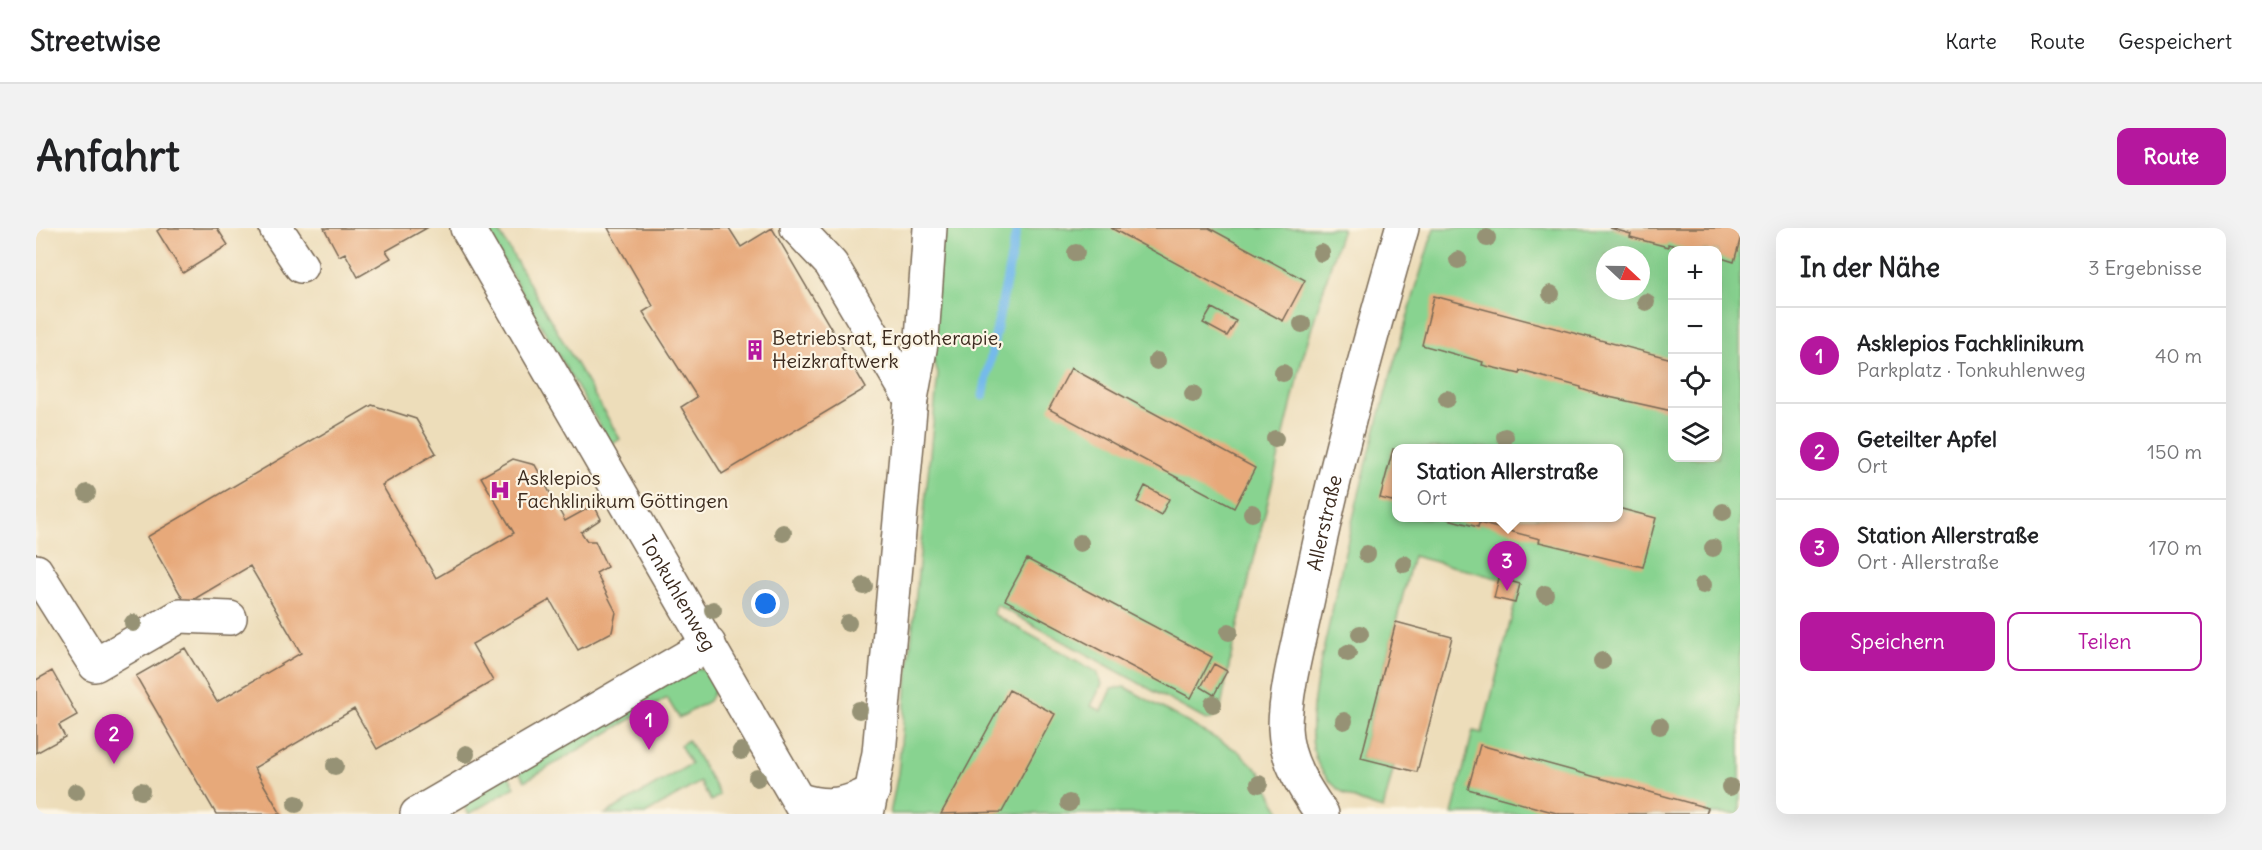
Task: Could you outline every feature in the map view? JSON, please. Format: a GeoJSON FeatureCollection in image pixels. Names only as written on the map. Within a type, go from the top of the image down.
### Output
{"type":"FeatureCollection","features":[{"type":"Feature","properties":{"kind":"street"},"geometry":{"type":"LineString","coordinates":[[276,228],[301,266]]}},
{"type":"Feature","properties":{"kind":"street","name":"Tonkuhlenweg"},"geometry":{"type":"LineString","coordinates":[[467,228],[803,807],[829,807],[856,800],[870,803],[879,753],[911,399],[922,338],[930,228]]}},
{"type":"Feature","properties":{"kind":"street"},"geometry":{"type":"LineString","coordinates":[[797,228],[831,264],[911,399]]}},
{"type":"Feature","properties":{"kind":"street","name":"Allerstraße"},"geometry":{"type":"LineString","coordinates":[[1322,814],[1291,762],[1285,728],[1291,684],[1314,567],[1363,361],[1402,228]]}},
{"type":"Feature","properties":{"kind":"street"},"geometry":{"type":"LineString","coordinates":[[36,571],[94,665],[180,616],[230,618]]}},
{"type":"Feature","properties":{"kind":"street"},"geometry":{"type":"LineString","coordinates":[[417,814],[710,644]]}},
{"type":"Feature","properties":{"kind":"green space"},"geometry":{"type":"Polygon","coordinates":[[[484,228],[497,228],[620,439],[611,445],[484,228]]]}},
{"type":"Feature","properties":{"kind":"green space"},"geometry":{"type":"Polygon","coordinates":[[[938,228],[1342,228],[1302,360],[1233,646],[1221,707],[1212,719],[1206,720],[997,605],[993,614],[1097,672],[1102,684],[1091,706],[1102,711],[1112,689],[1125,687],[1238,751],[1260,772],[1281,814],[890,814],[898,773],[938,374],[929,344],[938,228]]]}},
{"type":"Feature","properties":{"kind":"green space"},"geometry":{"type":"Polygon","coordinates":[[[1434,228],[1740,228],[1740,814],[1452,814],[1473,731],[1482,733],[1520,584],[1413,556],[1361,758],[1394,766],[1383,809],[1354,799],[1330,782],[1318,764],[1313,750],[1315,691],[1365,469],[1434,228]]]}},
{"type":"Feature","properties":{"kind":"green space"},"geometry":{"type":"Polygon","coordinates":[[[696,667],[712,674],[717,686],[709,701],[679,718],[667,698],[525,781],[517,769],[696,667]]]}},
{"type":"Feature","properties":{"kind":"green space"},"geometry":{"type":"Polygon","coordinates":[[[688,740],[720,795],[711,801],[700,782],[645,814],[605,814],[691,764],[680,745],[688,740]]]}},
{"type":"Feature","properties":{"kind":"green space"},"geometry":{"type":"Polygon","coordinates":[[[508,774],[515,787],[469,814],[461,802],[508,774]]]}},
{"type":"Feature","properties":{"kind":"building"},"geometry":{"type":"Polygon","coordinates":[[[161,228],[217,228],[228,245],[183,273],[157,231],[161,228]]]}},
{"type":"Feature","properties":{"kind":"building"},"geometry":{"type":"Polygon","coordinates":[[[324,228],[427,228],[386,251],[391,258],[358,277],[345,253],[339,256],[324,228]]]}},
{"type":"Feature","properties":{"kind":"building","name":"Betriebsrat, Ergotherapie, Heizkraftwerk"},"geometry":{"type":"Polygon","coordinates":[[[608,228],[729,228],[741,247],[772,228],[866,388],[722,474],[681,407],[697,397],[643,312],[653,306],[608,228]]]}},
{"type":"Feature","properties":{"kind":"building"},"geometry":{"type":"Polygon","coordinates":[[[1111,228],[1209,228],[1305,280],[1283,321],[1111,228]]]}},
{"type":"Feature","properties":{"kind":"building"},"geometry":{"type":"Polygon","coordinates":[[[1610,228],[1740,228],[1740,240],[1734,262],[1722,258],[1722,246],[1668,244],[1668,247],[1630,237],[1631,234],[1610,228]]]}},
{"type":"Feature","properties":{"kind":"building"},"geometry":{"type":"Polygon","coordinates":[[[1434,296],[1668,358],[1668,410],[1600,395],[1581,389],[1581,387],[1521,371],[1520,374],[1482,365],[1483,362],[1422,345],[1434,296]]]}},
{"type":"Feature","properties":{"kind":"building"},"geometry":{"type":"Polygon","coordinates":[[[1212,308],[1236,321],[1227,336],[1203,323],[1212,308]]]}},
{"type":"Feature","properties":{"kind":"building"},"geometry":{"type":"Polygon","coordinates":[[[1071,368],[1255,468],[1234,508],[1049,409],[1071,368]]]}},
{"type":"Feature","properties":{"kind":"building","name":"Asklepios Fachklinikum Göttingen"},"geometry":{"type":"Polygon","coordinates":[[[372,405],[416,419],[436,453],[382,485],[436,578],[514,533],[481,477],[513,459],[535,465],[565,521],[594,505],[601,519],[581,532],[587,541],[595,541],[607,567],[596,573],[616,612],[612,632],[578,650],[550,600],[472,644],[493,681],[377,749],[354,709],[254,768],[281,814],[216,814],[136,676],[185,648],[217,702],[301,653],[250,566],[186,604],[147,537],[372,405]]]}},
{"type":"Feature","properties":{"kind":"building"},"geometry":{"type":"Polygon","coordinates":[[[1392,453],[1392,501],[1380,498],[1392,453]]]}},
{"type":"Feature","properties":{"kind":"building"},"geometry":{"type":"Polygon","coordinates":[[[1145,486],[1169,499],[1161,515],[1137,502],[1145,486]]]}},
{"type":"Feature","properties":{"kind":"building"},"geometry":{"type":"Polygon","coordinates":[[[1623,509],[1656,518],[1643,567],[1539,542],[1540,539],[1479,523],[1478,527],[1459,522],[1623,522],[1623,509]]]}},
{"type":"Feature","properties":{"kind":"building"},"geometry":{"type":"Polygon","coordinates":[[[1027,559],[1212,657],[1191,698],[1005,600],[1027,559]]]}},
{"type":"Feature","properties":{"kind":"building"},"geometry":{"type":"Polygon","coordinates":[[[1499,578],[1520,584],[1515,603],[1494,598],[1499,578]]]}},
{"type":"Feature","properties":{"kind":"building"},"geometry":{"type":"Polygon","coordinates":[[[1396,622],[1452,637],[1417,772],[1361,758],[1396,622]]]}},
{"type":"Feature","properties":{"kind":"building"},"geometry":{"type":"Polygon","coordinates":[[[1214,664],[1227,671],[1214,695],[1201,687],[1214,664]]]}},
{"type":"Feature","properties":{"kind":"building"},"geometry":{"type":"Polygon","coordinates":[[[52,671],[77,715],[59,725],[65,737],[36,753],[36,680],[52,671]]]}},
{"type":"Feature","properties":{"kind":"building"},"geometry":{"type":"Polygon","coordinates":[[[1009,690],[1055,714],[1002,812],[941,814],[1009,690]]]}},
{"type":"Feature","properties":{"kind":"building"},"geometry":{"type":"Polygon","coordinates":[[[1480,745],[1708,808],[1706,814],[1560,814],[1468,789],[1480,745]]]}},
{"type":"Feature","properties":{"kind":"waterway"},"geometry":{"type":"LineString","coordinates":[[983,396],[1017,228]]}},
{"type":"Feature","properties":{"kind":"place","name":"Betriebsrat, Ergotherapie, Heizkraftwerk"},"geometry":{"type":"Point","coordinates":[755,350]}},
{"type":"Feature","properties":{"kind":"place","name":"Asklepios Fachklinikum Göttingen"},"geometry":{"type":"Point","coordinates":[500,490]}},
{"type":"Feature","properties":{"kind":"place","name":"Station Allerstraße"},"geometry":{"type":"Point","coordinates":[1507,591]}},
{"type":"Feature","properties":{"kind":"place","name":"Asklepios Fachklinikum"},"geometry":{"type":"Point","coordinates":[649,750]}},
{"type":"Feature","properties":{"kind":"place","name":"Geteilter Apfel"},"geometry":{"type":"Point","coordinates":[114,764]}}]}
